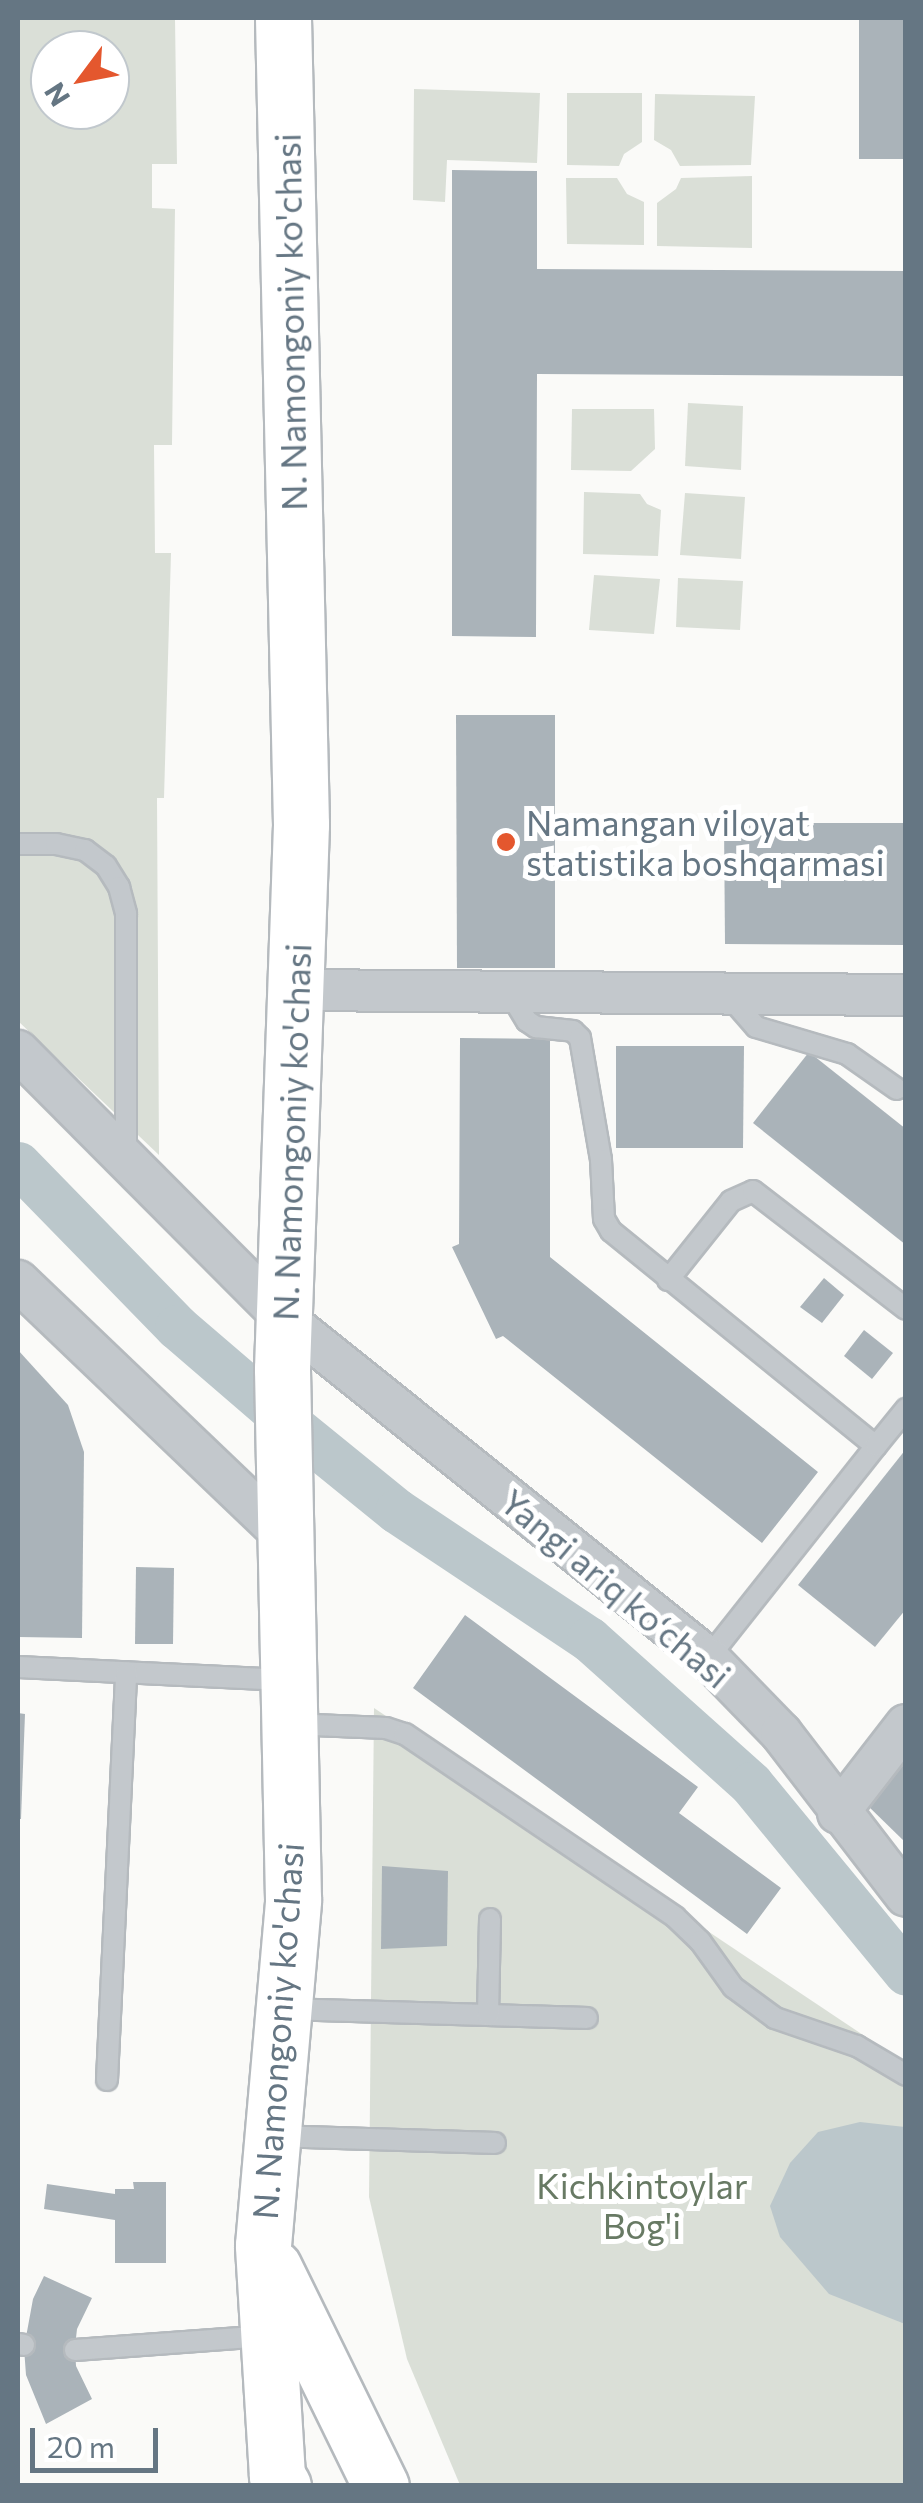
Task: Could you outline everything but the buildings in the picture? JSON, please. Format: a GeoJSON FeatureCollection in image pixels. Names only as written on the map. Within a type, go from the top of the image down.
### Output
{"type":"FeatureCollection","features":[{"type":"Feature","properties":{"kind":"main road","name":"N. Namongoniy ko'chasi"},"geometry":{"type":"LineString","coordinates":[[283,18],[301,804],[284,1344],[283,1510],[293,1899],[263,2245],[276,2476],[283,2486]]}},
{"type":"Feature","properties":{"kind":"main road"},"geometry":{"type":"LineString","coordinates":[[263,2245],[381,2486]]}},
{"type":"Feature","properties":{"kind":"street"},"geometry":{"type":"LineString","coordinates":[[296,990],[729,996],[906,994]]}},
{"type":"Feature","properties":{"kind":"street","name":"Yangi ariq ko‘chasi"},"geometry":{"type":"LineString","coordinates":[[18,1052],[126,1163],[284,1344],[708,1658],[781,1732],[838,1814],[906,1896]]}},
{"type":"Feature","properties":{"kind":"street"},"geometry":{"type":"LineString","coordinates":[[18,1280],[283,1510]]}},
{"type":"Feature","properties":{"kind":"street"},"geometry":{"type":"LineString","coordinates":[[838,1814],[906,1725]]}},
{"type":"Feature","properties":{"kind":"lane"},"geometry":{"type":"LineString","coordinates":[[18,844],[56,844],[85,850],[106,866],[119,887],[126,914],[126,1163]]}},
{"type":"Feature","properties":{"kind":"lane"},"geometry":{"type":"LineString","coordinates":[[510,993],[527,1021],[536,1027],[572,1030],[580,1038],[602,1160],[604,1219],[623,1243],[876,1446]]}},
{"type":"Feature","properties":{"kind":"lane"},"geometry":{"type":"LineString","coordinates":[[729,996],[756,1027],[847,1054],[897,1089]]}},
{"type":"Feature","properties":{"kind":"lane"},"geometry":{"type":"LineString","coordinates":[[668,1280],[731,1201],[753,1191],[906,1309]]}},
{"type":"Feature","properties":{"kind":"lane"},"geometry":{"type":"LineString","coordinates":[[708,1658],[906,1409]]}},
{"type":"Feature","properties":{"kind":"lane"},"geometry":{"type":"LineString","coordinates":[[18,1667],[126,1672],[287,1702],[405,1734],[675,1918],[700,1941],[733,1987],[775,2018],[857,2046],[906,2075]]}},
{"type":"Feature","properties":{"kind":"lane"},"geometry":{"type":"LineString","coordinates":[[107,2080],[126,1672]]}},
{"type":"Feature","properties":{"kind":"lane"},"geometry":{"type":"LineString","coordinates":[[488,2016],[490,1919]]}},
{"type":"Feature","properties":{"kind":"lane"},"geometry":{"type":"LineString","coordinates":[[284,2009],[586,2018]]}},
{"type":"Feature","properties":{"kind":"lane"},"geometry":{"type":"LineString","coordinates":[[272,2136],[496,2143]]}},
{"type":"Feature","properties":{"kind":"lane"},"geometry":{"type":"LineString","coordinates":[[75,2350],[268,2336]]}},
{"type":"Feature","properties":{"kind":"green space"},"geometry":{"type":"Polygon","coordinates":[[[18,18],[175,18],[177,164],[152,164],[152,208],[175,209],[172,445],[154,445],[155,553],[171,553],[164,798],[157,798],[159,1155],[18,1021],[18,18]]]}},
{"type":"Feature","properties":{"kind":"green space"},"geometry":{"type":"Polygon","coordinates":[[[414,89],[540,93],[537,163],[447,160],[445,202],[413,200],[414,89]]]}},
{"type":"Feature","properties":{"kind":"green space"},"geometry":{"type":"Polygon","coordinates":[[[567,93],[642,93],[642,142],[624,154],[619,166],[567,165],[567,93]]]}},
{"type":"Feature","properties":{"kind":"green space"},"geometry":{"type":"Polygon","coordinates":[[[655,94],[755,96],[751,165],[680,166],[671,150],[654,140],[655,94]]]}},
{"type":"Feature","properties":{"kind":"green space"},"geometry":{"type":"Polygon","coordinates":[[[752,176],[752,248],[657,246],[657,203],[676,189],[681,178],[752,176]]]}},
{"type":"Feature","properties":{"kind":"green space"},"geometry":{"type":"Polygon","coordinates":[[[566,178],[617,178],[627,194],[644,202],[644,245],[567,244],[566,178]]]}},
{"type":"Feature","properties":{"kind":"green space"},"geometry":{"type":"Polygon","coordinates":[[[688,403],[743,406],[741,470],[685,466],[688,403]]]}},
{"type":"Feature","properties":{"kind":"green space"},"geometry":{"type":"Polygon","coordinates":[[[572,409],[654,409],[655,449],[631,471],[571,470],[572,409]]]}},
{"type":"Feature","properties":{"kind":"green space"},"geometry":{"type":"Polygon","coordinates":[[[584,492],[640,494],[647,504],[661,510],[658,556],[583,554],[584,492]]]}},
{"type":"Feature","properties":{"kind":"green space"},"geometry":{"type":"Polygon","coordinates":[[[685,493],[745,497],[741,559],[680,555],[685,493]]]}},
{"type":"Feature","properties":{"kind":"green space"},"geometry":{"type":"Polygon","coordinates":[[[594,575],[660,579],[654,634],[589,630],[594,575]]]}},
{"type":"Feature","properties":{"kind":"green space"},"geometry":{"type":"Polygon","coordinates":[[[678,578],[743,581],[740,630],[676,627],[678,578]]]}},
{"type":"Feature","properties":{"kind":"green space","name":"Kichkintoylar Bog'i"},"geometry":{"type":"Polygon","coordinates":[[[374,1708],[905,2063],[905,2485],[460,2485],[407,2359],[369,2197],[374,1708]]]}},
{"type":"Feature","properties":{"kind":"shaded area"},"geometry":{"type":"Polygon","coordinates":[[[860,2122],[905,2127],[905,2324],[829,2294],[780,2237],[770,2206],[790,2163],[818,2132],[860,2122]]]}},
{"type":"Feature","properties":{"kind":"waterway"},"geometry":{"type":"LineString","coordinates":[[18,1164],[177,1327],[291,1425],[397,1511],[589,1639],[751,1784],[906,1973]]}},
{"type":"Feature","properties":{"kind":"place","name":"Namangan viloyat statistika boshqarmasi"},"geometry":{"type":"Point","coordinates":[506,842]}}]}
